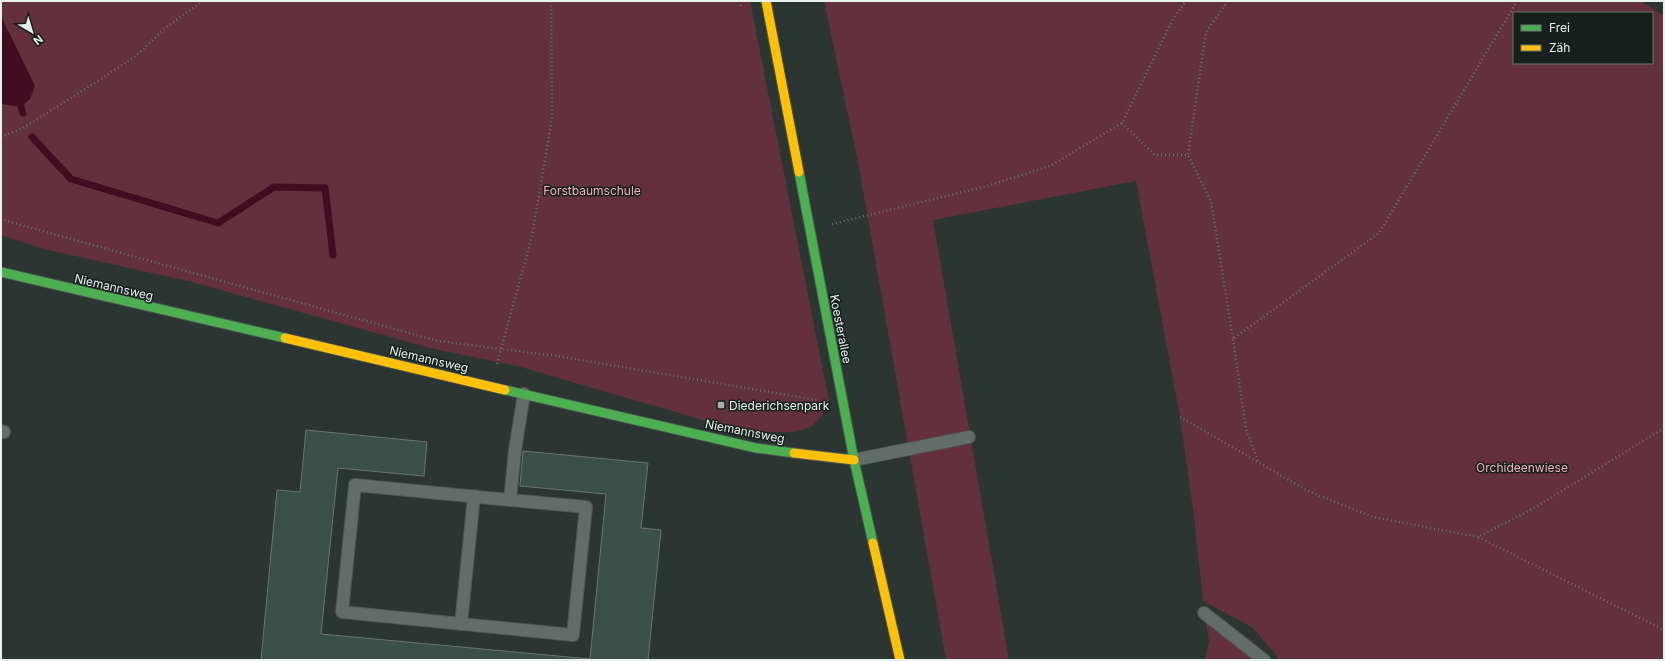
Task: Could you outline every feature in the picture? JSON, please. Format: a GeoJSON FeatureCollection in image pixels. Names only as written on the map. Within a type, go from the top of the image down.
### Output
{"type":"FeatureCollection","features":[{"type":"Feature","properties":{"kind":"street","name":"Koesterallee"},"geometry":{"type":"LineString","coordinates":[[766,1],[854,460],[900,660]]}},
{"type":"Feature","properties":{"kind":"street","name":"Niemannsweg"},"geometry":{"type":"LineString","coordinates":[[1,272],[756,448],[854,460]]}},
{"type":"Feature","properties":{"kind":"lane"},"geometry":{"type":"LineString","coordinates":[[510,500],[515,450],[524,394]]}},
{"type":"Feature","properties":{"kind":"lane"},"geometry":{"type":"LineString","coordinates":[[854,460],[969,437]]}},
{"type":"Feature","properties":{"kind":"lane"},"geometry":{"type":"LineString","coordinates":[[355,485],[510,500],[586,507],[573,635],[342,612],[355,485]]}},
{"type":"Feature","properties":{"kind":"lane"},"geometry":{"type":"LineString","coordinates":[[461,624],[474,496]]}},
{"type":"Feature","properties":{"kind":"lane"},"geometry":{"type":"LineString","coordinates":[[1204,613],[1264,660]]}},
{"type":"Feature","properties":{"kind":"path"},"geometry":{"type":"LineString","coordinates":[[1,137],[23,128],[106,76],[137,55],[165,28],[203,1]]}},
{"type":"Feature","properties":{"kind":"path"},"geometry":{"type":"LineString","coordinates":[[493,386],[500,349],[532,236],[552,118],[551,1]]}},
{"type":"Feature","properties":{"kind":"path"},"geometry":{"type":"LineString","coordinates":[[740,1],[742,9]]}},
{"type":"Feature","properties":{"kind":"path"},"geometry":{"type":"LineString","coordinates":[[810,230],[987,186],[1043,168],[1122,123],[1173,19],[1186,1]]}},
{"type":"Feature","properties":{"kind":"path"},"geometry":{"type":"LineString","coordinates":[[1228,1],[1206,32],[1188,155],[1211,201],[1246,430],[1258,461]]}},
{"type":"Feature","properties":{"kind":"path"},"geometry":{"type":"LineString","coordinates":[[1233,339],[1379,233],[1517,1]]}},
{"type":"Feature","properties":{"kind":"path"},"geometry":{"type":"LineString","coordinates":[[1122,123],[1154,155],[1188,155]]}},
{"type":"Feature","properties":{"kind":"path"},"geometry":{"type":"LineString","coordinates":[[1,218],[10,222],[438,341],[557,356],[817,400],[815,392]]}},
{"type":"Feature","properties":{"kind":"path"},"geometry":{"type":"LineString","coordinates":[[1180,417],[1308,491],[1373,518],[1478,537],[1664,630]]}},
{"type":"Feature","properties":{"kind":"path"},"geometry":{"type":"LineString","coordinates":[[1478,537],[1536,507],[1664,428]]}},
{"type":"Feature","properties":{"kind":"green space","name":"Forstbaumschule"},"geometry":{"type":"Polygon","coordinates":[[[1,1],[750,1],[829,401],[822,416],[811,427],[794,432],[766,432],[720,425],[521,367],[430,348],[192,282],[44,249],[1,235],[1,1]]]}},
{"type":"Feature","properties":{"kind":"green space","name":"Orchideenwiese"},"geometry":{"type":"Polygon","coordinates":[[[824,1],[1641,1],[1664,16],[1664,660],[1280,660],[1252,627],[1203,601],[1194,516],[1180,417],[1136,181],[933,220],[1009,660],[946,660],[858,162],[824,1]]]}},
{"type":"Feature","properties":{"kind":"green space"},"geometry":{"type":"Polygon","coordinates":[[[1204,613],[1264,660],[1205,660],[1209,641],[1204,613]]]}},
{"type":"Feature","properties":{"kind":"shaded area"},"geometry":{"type":"Polygon","coordinates":[[[1,16],[35,86],[30,99],[21,107],[1,104],[1,16]]]}},
{"type":"Feature","properties":{"kind":"building"},"geometry":{"type":"Polygon","coordinates":[[[306,430],[427,442],[424,476],[338,468],[321,634],[590,659],[606,494],[520,486],[523,451],[648,463],[641,528],[661,530],[648,660],[261,660],[277,490],[300,492],[306,430]]]}},
{"type":"Feature","properties":{"kind":"waterway"},"geometry":{"type":"LineString","coordinates":[[21,107],[23,113]]}},
{"type":"Feature","properties":{"kind":"waterway"},"geometry":{"type":"LineString","coordinates":[[32,137],[71,179],[218,223],[274,187],[325,188],[333,255]]}},
{"type":"Feature","properties":{"kind":"traffic: fast"},"geometry":{"type":"LineString","coordinates":[[799,172],[854,460],[873,543]]}},
{"type":"Feature","properties":{"kind":"traffic: fast"},"geometry":{"type":"LineString","coordinates":[[1,272],[285,338]]}},
{"type":"Feature","properties":{"kind":"traffic: fast"},"geometry":{"type":"LineString","coordinates":[[505,390],[756,448],[794,453]]}},
{"type":"Feature","properties":{"kind":"traffic: slow"},"geometry":{"type":"LineString","coordinates":[[766,1],[799,172]]}},
{"type":"Feature","properties":{"kind":"traffic: slow"},"geometry":{"type":"LineString","coordinates":[[285,338],[505,390]]}},
{"type":"Feature","properties":{"kind":"traffic: slow"},"geometry":{"type":"LineString","coordinates":[[794,453],[854,460]]}},
{"type":"Feature","properties":{"kind":"traffic: slow"},"geometry":{"type":"LineString","coordinates":[[873,543],[900,660]]}},
{"type":"Feature","properties":{"kind":"place","name":"Diederichsenpark"},"geometry":{"type":"Point","coordinates":[721,405]}}]}
